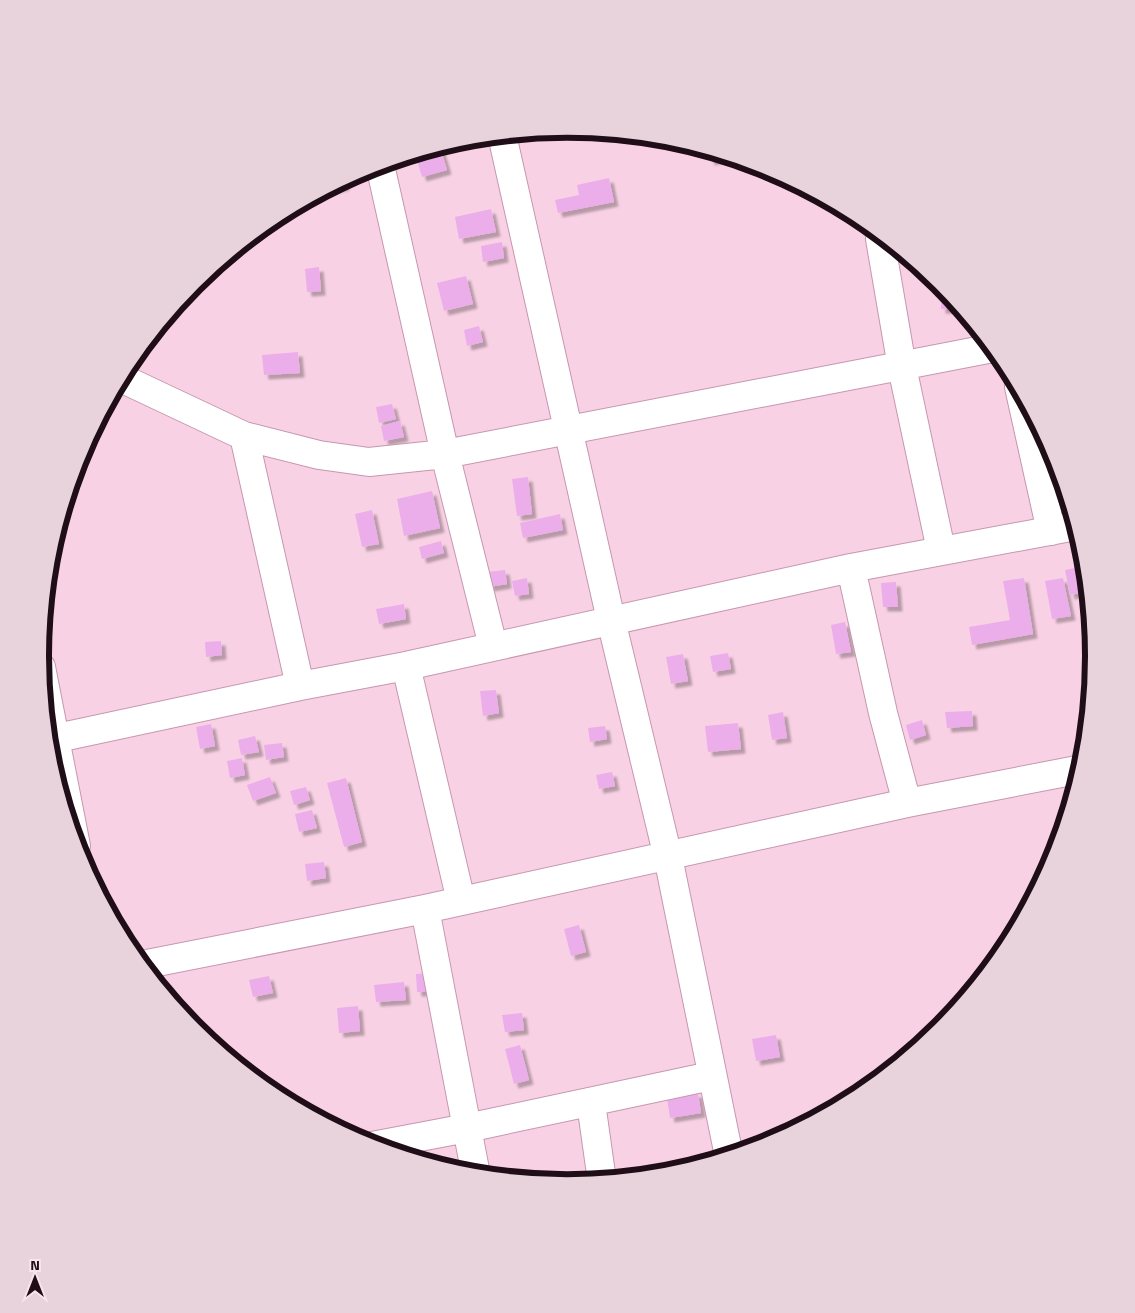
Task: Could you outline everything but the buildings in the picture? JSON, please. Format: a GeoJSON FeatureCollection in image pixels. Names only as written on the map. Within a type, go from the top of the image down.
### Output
{"type":"FeatureCollection","features":[{"type":"Feature","properties":{"kind":"street"},"geometry":{"type":"LineString","coordinates":[[504,142],[611,620],[668,857],[711,1076],[728,1150]]}},
{"type":"Feature","properties":{"kind":"street"},"geometry":{"type":"LineString","coordinates":[[382,172],[445,454],[493,646]]}},
{"type":"Feature","properties":{"kind":"street"},"geometry":{"type":"LineString","coordinates":[[881,243],[902,367],[941,550]]}},
{"type":"Feature","properties":{"kind":"street"},"geometry":{"type":"LineString","coordinates":[[128,381],[244,436],[319,455],[369,462],[445,454],[985,350]]}},
{"type":"Feature","properties":{"kind":"street"},"geometry":{"type":"LineString","coordinates":[[56,738],[300,686],[406,666],[851,568],[1063,528],[1029,419]]}},
{"type":"Feature","properties":{"kind":"street"},"geometry":{"type":"LineString","coordinates":[[244,436],[300,686]]}},
{"type":"Feature","properties":{"kind":"street"},"geometry":{"type":"LineString","coordinates":[[851,568],[883,713],[906,803]]}},
{"type":"Feature","properties":{"kind":"street"},"geometry":{"type":"LineString","coordinates":[[406,666],[461,901]]}},
{"type":"Feature","properties":{"kind":"street"},"geometry":{"type":"LineString","coordinates":[[150,963],[425,909],[668,857],[906,803],[1073,771]]}},
{"type":"Feature","properties":{"kind":"street"},"geometry":{"type":"LineString","coordinates":[[425,909],[474,1166]]}},
{"type":"Feature","properties":{"kind":"street"},"geometry":{"type":"LineString","coordinates":[[388,1143],[591,1103],[711,1076]]}},
{"type":"Feature","properties":{"kind":"street"},"geometry":{"type":"LineString","coordinates":[[591,1103],[601,1174]]}}]}
